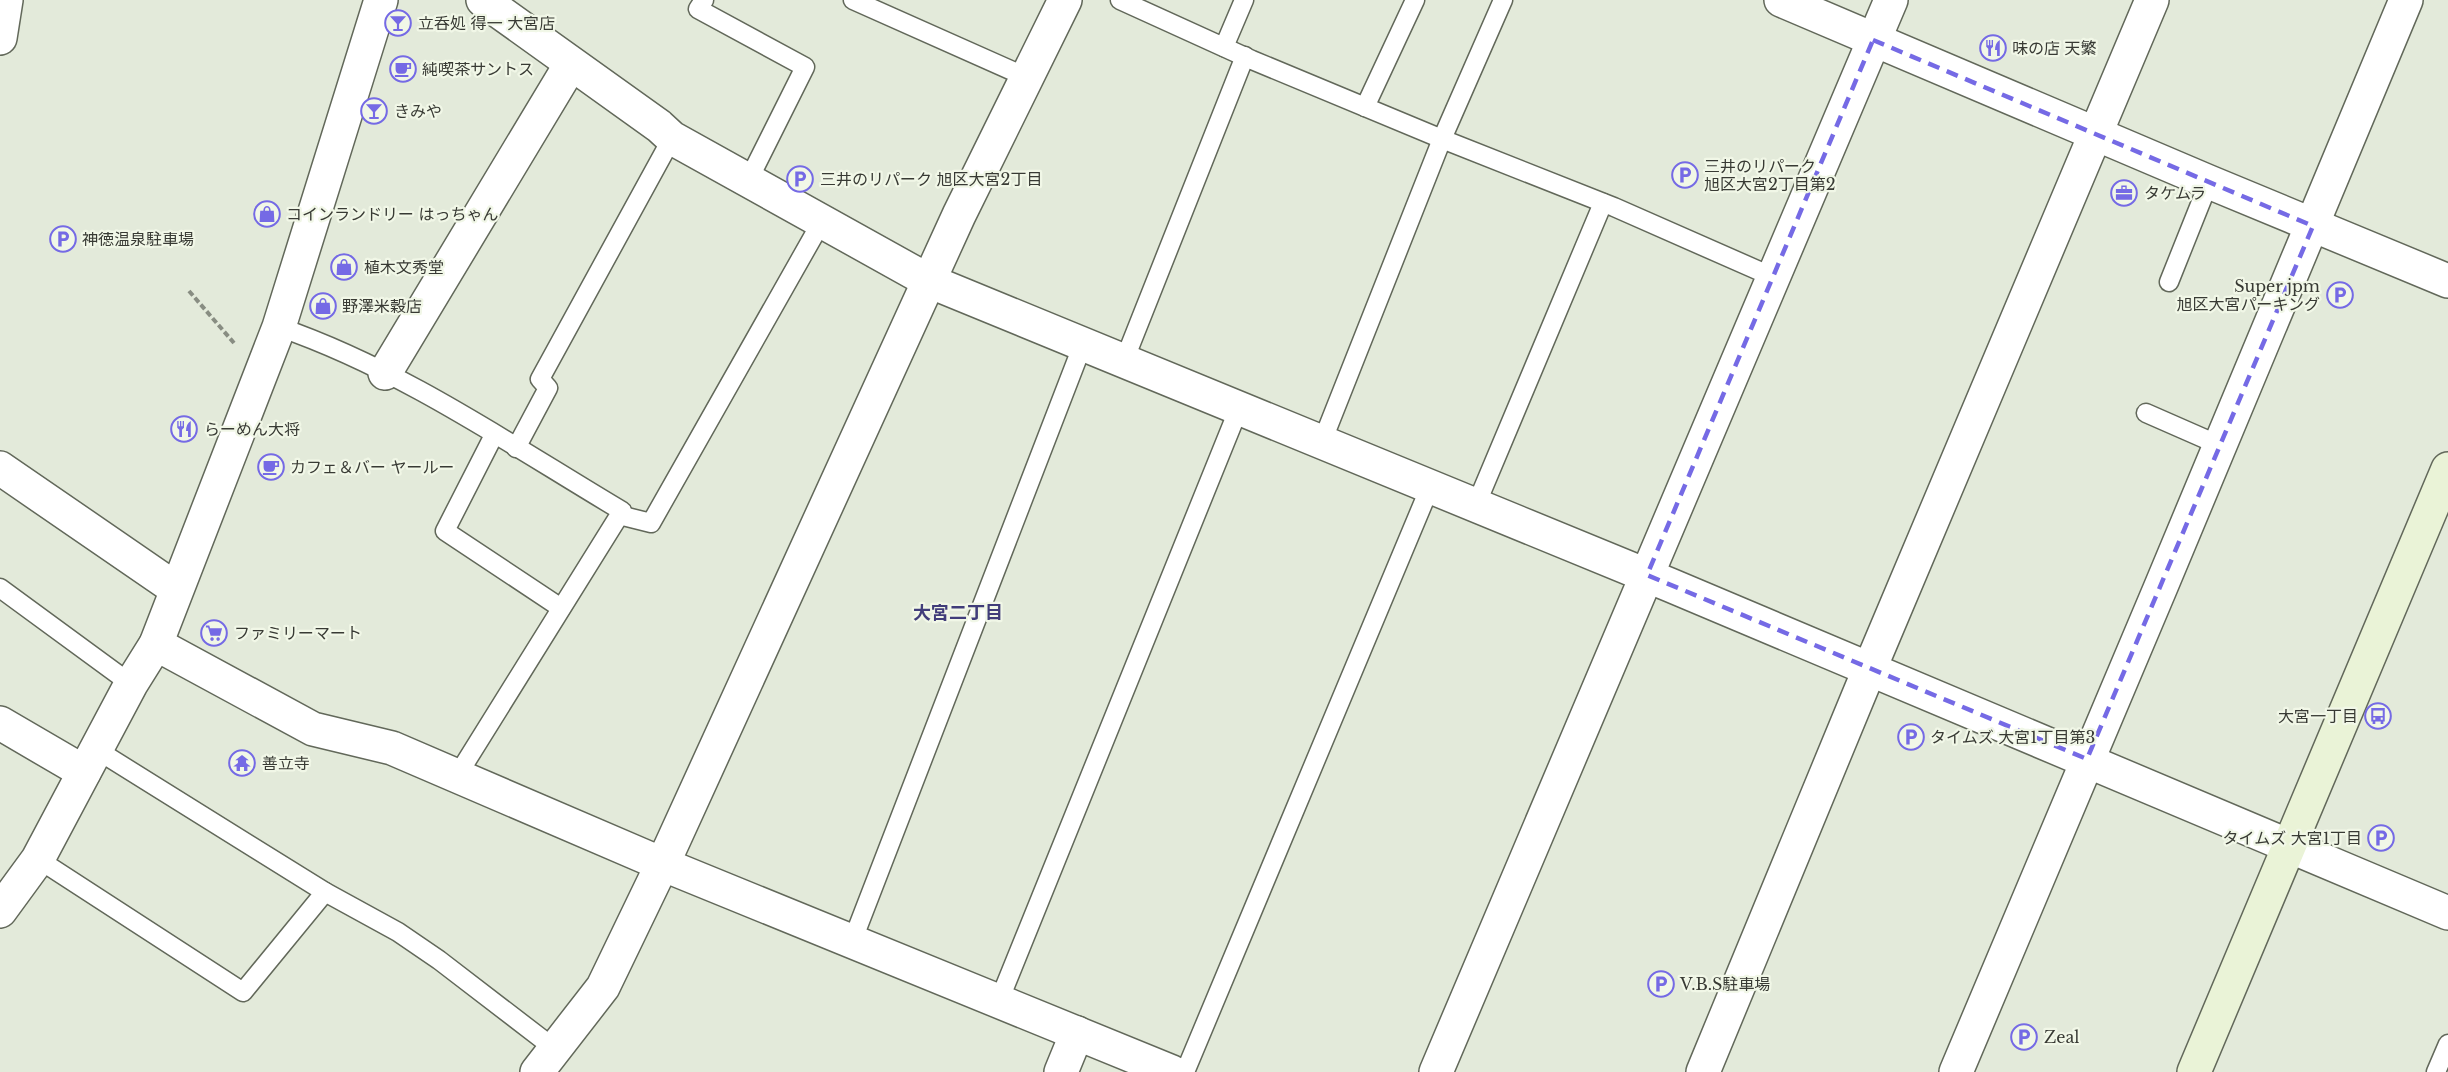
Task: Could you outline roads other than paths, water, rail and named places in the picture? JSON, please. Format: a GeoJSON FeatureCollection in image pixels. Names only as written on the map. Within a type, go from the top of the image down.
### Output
{"type":"FeatureCollection","features":[{"type":"Feature","properties":{"kind":"street"},"geometry":{"type":"LineString","coordinates":[[0,38],[6,0]]}},
{"type":"Feature","properties":{"kind":"street"},"geometry":{"type":"LineString","coordinates":[[2,905],[38,859],[131,684],[156,644],[279,327],[381,0]]}},
{"type":"Feature","properties":{"kind":"street"},"geometry":{"type":"LineString","coordinates":[[483,0],[659,126],[672,138],[929,281],[1647,575],[2448,913]]}},
{"type":"Feature","properties":{"kind":"street"},"geometry":{"type":"LineString","coordinates":[[546,1060],[603,987],[662,864],[958,215],[1065,0]]}},
{"type":"Feature","properties":{"kind":"street"},"geometry":{"type":"LineString","coordinates":[[1781,0],[2209,183],[2448,281]]}},
{"type":"Feature","properties":{"kind":"street"},"geometry":{"type":"LineString","coordinates":[[1436,1072],[1891,0]]}},
{"type":"Feature","properties":{"kind":"street"},"geometry":{"type":"LineString","coordinates":[[1703,1072],[1870,668],[2152,0]]}},
{"type":"Feature","properties":{"kind":"street"},"geometry":{"type":"LineString","coordinates":[[1956,1072],[2406,0]]}},
{"type":"Feature","properties":{"kind":"street"},"geometry":{"type":"LineString","coordinates":[[385,373],[571,64]]}},
{"type":"Feature","properties":{"kind":"street"},"geometry":{"type":"LineString","coordinates":[[0,468],[176,589]]}},
{"type":"Feature","properties":{"kind":"street"},"geometry":{"type":"LineString","coordinates":[[2194,1072],[2448,469]]}},
{"type":"Feature","properties":{"kind":"street"},"geometry":{"type":"LineString","coordinates":[[156,644],[313,729],[392,748],[662,864],[1172,1072]]}},
{"type":"Feature","properties":{"kind":"street"},"geometry":{"type":"LineString","coordinates":[[0,723],[90,761]]}},
{"type":"Feature","properties":{"kind":"street"},"geometry":{"type":"LineString","coordinates":[[1061,1072],[1077,1033]]}},
{"type":"Feature","properties":{"kind":"lane"},"geometry":{"type":"LineString","coordinates":[[704,0],[698,9],[805,67],[748,181]]}},
{"type":"Feature","properties":{"kind":"lane"},"geometry":{"type":"LineString","coordinates":[[853,0],[1026,78]]}},
{"type":"Feature","properties":{"kind":"lane"},"geometry":{"type":"LineString","coordinates":[[1120,0],[1442,140],[1604,203],[1773,278]]}},
{"type":"Feature","properties":{"kind":"lane"},"geometry":{"type":"LineString","coordinates":[[1224,47],[1244,0]]}},
{"type":"Feature","properties":{"kind":"lane"},"geometry":{"type":"LineString","coordinates":[[1365,107],[1415,0]]}},
{"type":"Feature","properties":{"kind":"lane"},"geometry":{"type":"LineString","coordinates":[[1322,442],[1442,140],[1503,0]]}},
{"type":"Feature","properties":{"kind":"lane"},"geometry":{"type":"LineString","coordinates":[[1124,361],[1245,56]]}},
{"type":"Feature","properties":{"kind":"lane"},"geometry":{"type":"LineString","coordinates":[[516,448],[548,388],[540,379],[672,138]]}},
{"type":"Feature","properties":{"kind":"lane"},"geometry":{"type":"LineString","coordinates":[[2169,282],[2209,183]]}},
{"type":"Feature","properties":{"kind":"lane"},"geometry":{"type":"LineString","coordinates":[[1476,505],[1604,203]]}},
{"type":"Feature","properties":{"kind":"lane"},"geometry":{"type":"LineString","coordinates":[[619,515],[651,523],[822,221]]}},
{"type":"Feature","properties":{"kind":"lane"},"geometry":{"type":"LineString","coordinates":[[279,327],[326,344],[421,392],[622,510],[457,776]]}},
{"type":"Feature","properties":{"kind":"lane"},"geometry":{"type":"LineString","coordinates":[[852,942],[1083,344]]}},
{"type":"Feature","properties":{"kind":"lane"},"geometry":{"type":"LineString","coordinates":[[999,1001],[1239,408]]}},
{"type":"Feature","properties":{"kind":"lane"},"geometry":{"type":"LineString","coordinates":[[2146,413],[2219,445]]}},
{"type":"Feature","properties":{"kind":"lane"},"geometry":{"type":"LineString","coordinates":[[494,435],[445,531],[561,608]]}},
{"type":"Feature","properties":{"kind":"lane"},"geometry":{"type":"LineString","coordinates":[[1185,1072],[1430,487]]}},
{"type":"Feature","properties":{"kind":"lane"},"geometry":{"type":"LineString","coordinates":[[0,588],[131,684]]}},
{"type":"Feature","properties":{"kind":"lane"},"geometry":{"type":"LineString","coordinates":[[90,761],[398,932],[439,960],[546,1060]]}},
{"type":"Feature","properties":{"kind":"lane"},"geometry":{"type":"LineString","coordinates":[[38,859],[243,992],[325,892]]}},
{"type":"Feature","properties":{"kind":"lane"},"geometry":{"type":"LineString","coordinates":[[2436,1072],[2448,1044]]}},
{"type":"Feature","properties":{"kind":"place","name":"立呑処 得一 大宮店"},"geometry":{"type":"Point","coordinates":[398,23]}},
{"type":"Feature","properties":{"kind":"place","name":"味の店 天繁"},"geometry":{"type":"Point","coordinates":[1993,48]}},
{"type":"Feature","properties":{"kind":"place","name":"純喫茶サントス"},"geometry":{"type":"Point","coordinates":[403,69]}},
{"type":"Feature","properties":{"kind":"place","name":"きみや"},"geometry":{"type":"Point","coordinates":[374,111]}},
{"type":"Feature","properties":{"kind":"place","name":"三井のリパーク 旭区大宮2丁目第2"},"geometry":{"type":"Point","coordinates":[1685,175]}},
{"type":"Feature","properties":{"kind":"place","name":"三井のリパーク 旭区大宮2丁目"},"geometry":{"type":"Point","coordinates":[800,179]}},
{"type":"Feature","properties":{"kind":"place","name":"タケムラ"},"geometry":{"type":"Point","coordinates":[2124,193]}},
{"type":"Feature","properties":{"kind":"place","name":"コインランドリー はっちゃん"},"geometry":{"type":"Point","coordinates":[267,214]}},
{"type":"Feature","properties":{"kind":"place","name":"神徳温泉駐車場"},"geometry":{"type":"Point","coordinates":[63,239]}},
{"type":"Feature","properties":{"kind":"place","name":"植木文秀堂"},"geometry":{"type":"Point","coordinates":[344,267]}},
{"type":"Feature","properties":{"kind":"place","name":"Super jpm 旭区大宮パーキング"},"geometry":{"type":"Point","coordinates":[2340,295]}},
{"type":"Feature","properties":{"kind":"place","name":"野澤米穀店"},"geometry":{"type":"Point","coordinates":[323,306]}},
{"type":"Feature","properties":{"kind":"place","name":"らーめん大将"},"geometry":{"type":"Point","coordinates":[184,429]}},
{"type":"Feature","properties":{"kind":"place","name":"カフェ＆バー ヤールー"},"geometry":{"type":"Point","coordinates":[271,467]}},
{"type":"Feature","properties":{"kind":"place","name":"ファミリーマート"},"geometry":{"type":"Point","coordinates":[214,633]}},
{"type":"Feature","properties":{"kind":"place","name":"大宮一丁目"},"geometry":{"type":"Point","coordinates":[2378,716]}},
{"type":"Feature","properties":{"kind":"place","name":"タイムズ 大宮1丁目第3"},"geometry":{"type":"Point","coordinates":[1911,737]}},
{"type":"Feature","properties":{"kind":"place","name":"善立寺"},"geometry":{"type":"Point","coordinates":[242,763]}},
{"type":"Feature","properties":{"kind":"place","name":"タイムズ 大宮1丁目"},"geometry":{"type":"Point","coordinates":[2381,838]}},
{"type":"Feature","properties":{"kind":"place","name":"V.B.S駐車場"},"geometry":{"type":"Point","coordinates":[1661,984]}},
{"type":"Feature","properties":{"kind":"place","name":"Zeal"},"geometry":{"type":"Point","coordinates":[2024,1037]}},
{"type":"Feature","properties":{"kind":"district","name":"大宮二丁目"},"geometry":{"type":"Point","coordinates":[958,613]}}]}
